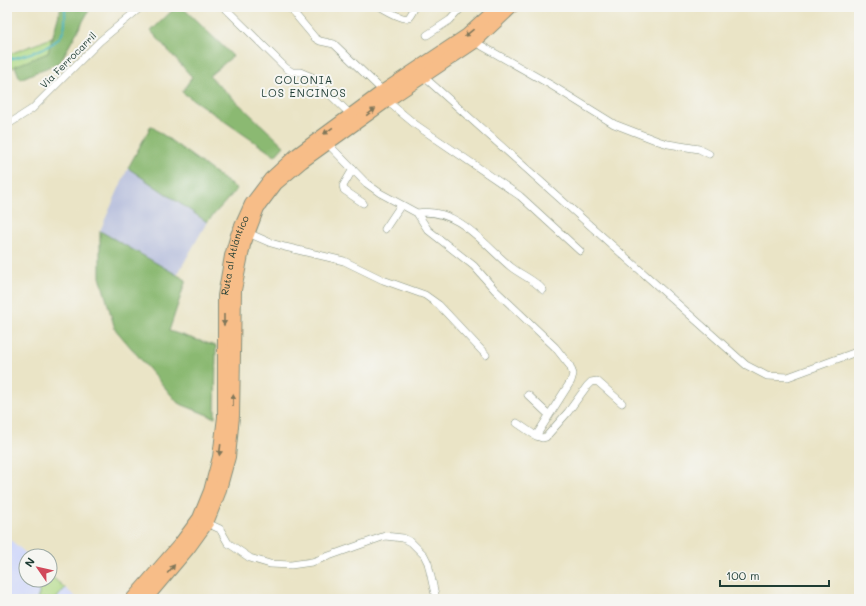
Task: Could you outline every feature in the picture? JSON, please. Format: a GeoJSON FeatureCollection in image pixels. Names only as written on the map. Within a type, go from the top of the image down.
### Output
{"type":"FeatureCollection","features":[{"type":"Feature","properties":{"kind":"highway","name":"Ruta al Atlántico"},"geometry":{"type":"LineString","coordinates":[[146,599],[189,548],[207,523],[219,493],[229,458],[233,416],[235,290],[244,245],[258,208],[276,184],[302,162],[328,144],[385,96],[467,35],[498,7]]}},
{"type":"Feature","properties":{"kind":"highway","name":"Ruta al Atlántico"},"geometry":{"type":"LineString","coordinates":[[132,599],[179,545],[199,518],[210,491],[219,457],[224,417],[224,296],[231,256],[237,235],[251,204],[270,179],[296,154],[351,115],[423,76],[475,42],[512,7]]}},
{"type":"Feature","properties":{"kind":"street","name":"Via Ferrocarril"},"geometry":{"type":"LineString","coordinates":[[7,125],[32,109],[100,42],[141,7]]}},
{"type":"Feature","properties":{"kind":"street"},"geometry":{"type":"LineString","coordinates":[[224,7],[286,68],[292,72],[300,72],[312,77],[351,115]]}},
{"type":"Feature","properties":{"kind":"street"},"geometry":{"type":"LineString","coordinates":[[289,7],[315,38],[320,41],[334,44],[416,125],[520,196],[580,251]]}},
{"type":"Feature","properties":{"kind":"street"},"geometry":{"type":"LineString","coordinates":[[381,7],[403,18],[409,17],[415,7]]}},
{"type":"Feature","properties":{"kind":"street"},"geometry":{"type":"LineString","coordinates":[[427,35],[450,20],[462,7]]}},
{"type":"Feature","properties":{"kind":"street"},"geometry":{"type":"LineString","coordinates":[[475,42],[614,124],[658,141],[699,149],[709,154]]}},
{"type":"Feature","properties":{"kind":"street"},"geometry":{"type":"LineString","coordinates":[[423,76],[746,365],[767,376],[788,377],[859,350]]}},
{"type":"Feature","properties":{"kind":"street"},"geometry":{"type":"LineString","coordinates":[[328,144],[366,183],[401,205],[417,212],[428,211],[441,214],[463,224],[513,269],[540,286],[543,290]]}},
{"type":"Feature","properties":{"kind":"street"},"geometry":{"type":"LineString","coordinates":[[353,169],[343,186],[344,190],[363,203]]}},
{"type":"Feature","properties":{"kind":"street"},"geometry":{"type":"LineString","coordinates":[[385,229],[401,205]]}},
{"type":"Feature","properties":{"kind":"street"},"geometry":{"type":"LineString","coordinates":[[417,212],[428,230],[474,266],[495,290],[551,342],[570,366],[573,374],[571,380],[536,436]]}},
{"type":"Feature","properties":{"kind":"street"},"geometry":{"type":"LineString","coordinates":[[248,232],[271,243],[344,261],[383,280],[425,295],[439,305],[486,355]]}},
{"type":"Feature","properties":{"kind":"street"},"geometry":{"type":"LineString","coordinates":[[518,423],[536,436],[542,438],[546,437],[591,382],[597,381],[622,403]]}},
{"type":"Feature","properties":{"kind":"street"},"geometry":{"type":"LineString","coordinates":[[528,395],[549,415]]}},
{"type":"Feature","properties":{"kind":"street"},"geometry":{"type":"LineString","coordinates":[[207,523],[220,529],[228,543],[250,558],[270,564],[291,565],[312,562],[384,536],[403,538],[411,542],[424,555],[428,563],[436,599]]}},
{"type":"Feature","properties":{"kind":"shaded area"},"geometry":{"type":"Polygon","coordinates":[[[128,168],[207,222],[177,275],[100,231],[128,168]]]}},
{"type":"Feature","properties":{"kind":"shaded area"},"geometry":{"type":"Polygon","coordinates":[[[7,537],[20,548],[18,548],[18,588],[58,588],[58,582],[78,599],[7,599],[7,537]]]}},
{"type":"Feature","properties":{"kind":"green space"},"geometry":{"type":"Polygon","coordinates":[[[61,7],[91,7],[60,62],[20,79],[15,66],[48,53],[61,7]]]}},
{"type":"Feature","properties":{"kind":"green space"},"geometry":{"type":"Polygon","coordinates":[[[176,7],[182,7],[233,56],[209,76],[284,146],[275,156],[182,92],[192,77],[151,31],[176,7]]]}},
{"type":"Feature","properties":{"kind":"green space"},"geometry":{"type":"Polygon","coordinates":[[[52,38],[48,53],[7,70],[7,55],[52,38]]]}},
{"type":"Feature","properties":{"kind":"green space"},"geometry":{"type":"Polygon","coordinates":[[[151,126],[237,189],[207,222],[128,168],[151,126]]]}},
{"type":"Feature","properties":{"kind":"green space"},"geometry":{"type":"Polygon","coordinates":[[[100,231],[186,280],[169,331],[216,346],[215,418],[178,403],[115,329],[100,277],[100,231]]]}},
{"type":"Feature","properties":{"kind":"green space"},"geometry":{"type":"Polygon","coordinates":[[[58,582],[65,588],[56,599],[37,599],[39,588],[58,588],[58,582]]]}},
{"type":"Feature","properties":{"kind":"waterway"},"geometry":{"type":"LineString","coordinates":[[7,60],[40,50],[55,42],[61,36],[64,29],[65,7]]}},
{"type":"Feature","properties":{"kind":"district","name":"COLONIA LOS ENCINOS"},"geometry":{"type":"Point","coordinates":[304,86]}}]}
